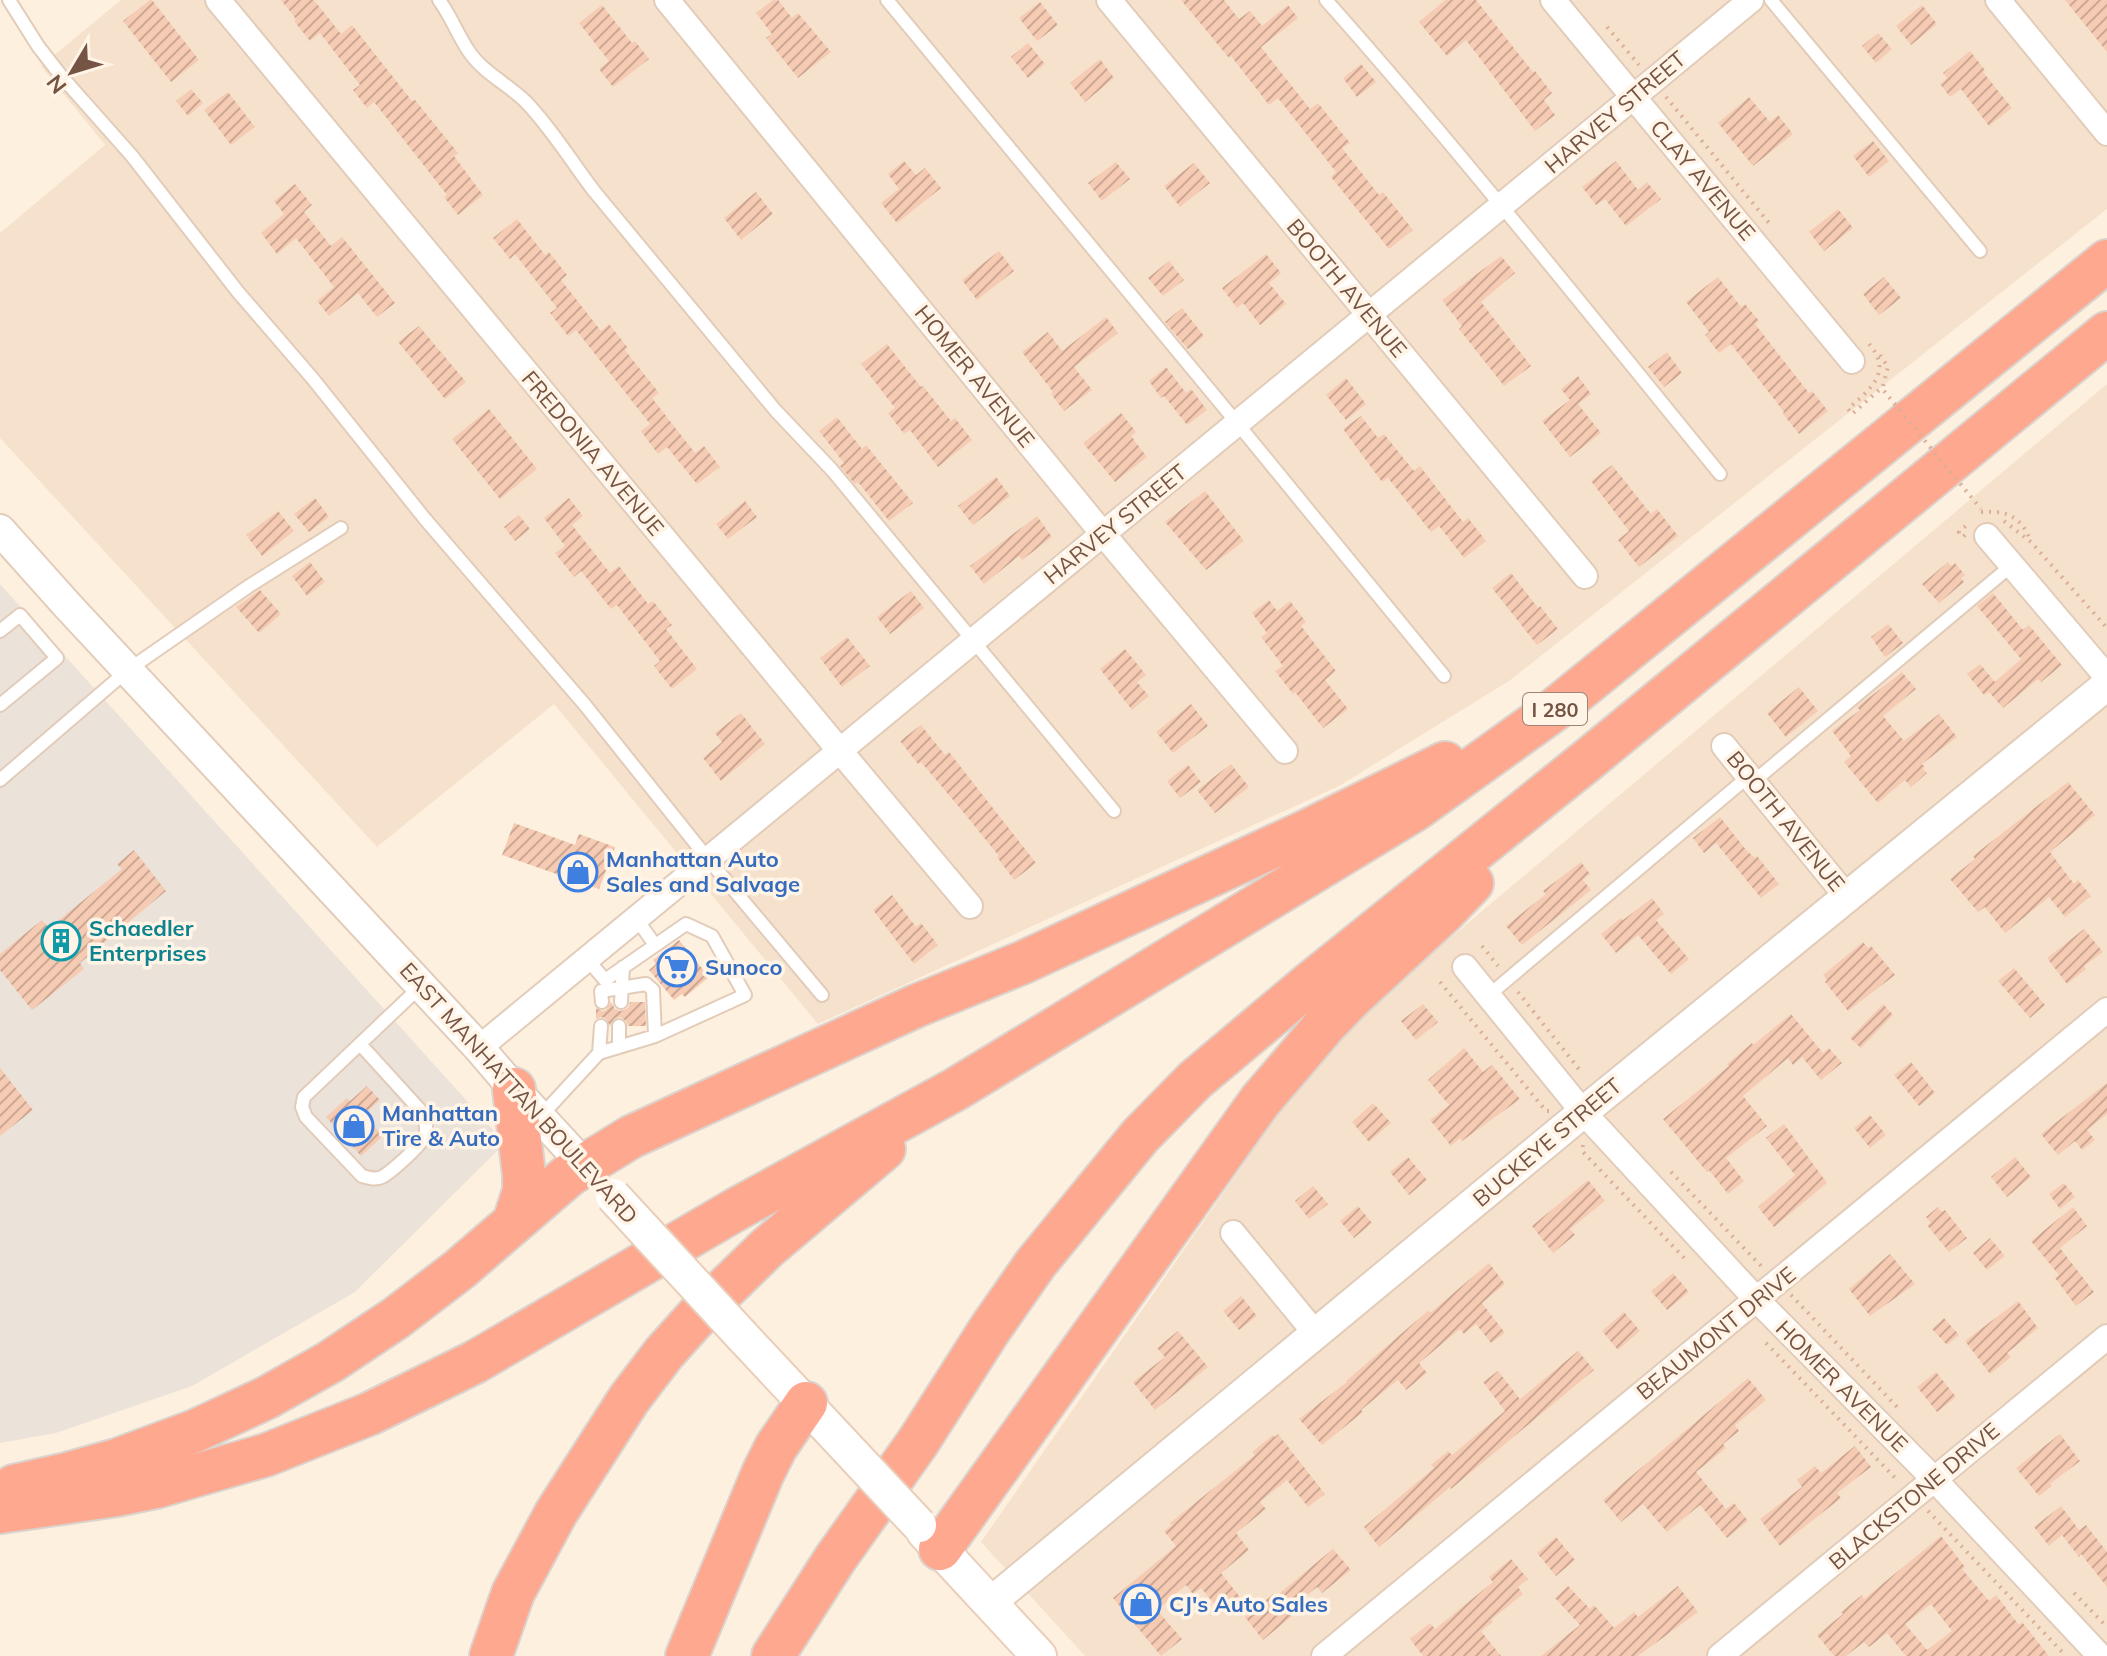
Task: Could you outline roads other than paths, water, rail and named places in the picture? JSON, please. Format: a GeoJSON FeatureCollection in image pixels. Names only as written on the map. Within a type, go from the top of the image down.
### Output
{"type":"FeatureCollection","features":[{"type":"Feature","properties":{"kind":"highway","name":"I 280"},"geometry":{"type":"LineString","coordinates":[[956,1089],[1416,809],[1472,771],[1554,710],[2107,261]]}},
{"type":"Feature","properties":{"kind":"highway","name":"I 280"},"geometry":{"type":"LineString","coordinates":[[918,1442],[1036,1263],[1140,1136],[1184,1091],[1321,975],[2107,333]]}},
{"type":"Feature","properties":{"kind":"highway"},"geometry":{"type":"LineString","coordinates":[[0,1488],[67,1474],[130,1456],[195,1431],[266,1398],[374,1334],[429,1294],[554,1187],[631,1137],[1255,855],[1554,710]]}},
{"type":"Feature","properties":{"kind":"highway"},"geometry":{"type":"LineString","coordinates":[[929,1537],[1291,1063],[1352,997],[1445,911],[1589,759]]}},
{"type":"Feature","properties":{"kind":"highway"},"geometry":{"type":"LineString","coordinates":[[0,1512],[156,1487],[266,1455],[359,1419],[486,1356],[735,1210],[956,1089]]}},
{"type":"Feature","properties":{"kind":"highway"},"geometry":{"type":"LineString","coordinates":[[491,1656],[513,1593],[556,1513],[629,1399],[664,1353],[767,1248],[956,1089]]}},
{"type":"Feature","properties":{"kind":"highway"},"geometry":{"type":"LineString","coordinates":[[514,1222],[524,1191],[527,1103]]}},
{"type":"Feature","properties":{"kind":"highway"},"geometry":{"type":"LineString","coordinates":[[687,1656],[763,1473],[776,1447],[806,1403]]}},
{"type":"Feature","properties":{"kind":"highway"},"geometry":{"type":"LineString","coordinates":[[773,1656],[835,1559],[918,1442]]}},
{"type":"Feature","properties":{"kind":"highway"},"geometry":{"type":"LineString","coordinates":[[804,1656],[855,1577],[918,1442]]}},
{"type":"Feature","properties":{"kind":"main road","name":"EAST MANHATTAN BOULEVARD"},"geometry":{"type":"LineString","coordinates":[[585,1166],[1039,1656]]}},
{"type":"Feature","properties":{"kind":"street","name":"FREDONIA AVENUE"},"geometry":{"type":"LineString","coordinates":[[218,0],[970,906]]}},
{"type":"Feature","properties":{"kind":"street","name":"HOMER AVENUE"},"geometry":{"type":"LineString","coordinates":[[667,0],[1103,534],[1285,751]]}},
{"type":"Feature","properties":{"kind":"street","name":"BOOTH AVENUE"},"geometry":{"type":"LineString","coordinates":[[1109,0],[1585,576]]}},
{"type":"Feature","properties":{"kind":"street","name":"CLAY AVENUE"},"geometry":{"type":"LineString","coordinates":[[1553,0],[1852,361]]}},
{"type":"Feature","properties":{"kind":"street","name":"HARVEY STREET"},"geometry":{"type":"LineString","coordinates":[[479,1048],[1751,0]]}},
{"type":"Feature","properties":{"kind":"street"},"geometry":{"type":"LineString","coordinates":[[1998,0],[2107,133]]}},
{"type":"Feature","properties":{"kind":"street"},"geometry":{"type":"LineString","coordinates":[[1983,519],[2012,565],[2107,677]]}},
{"type":"Feature","properties":{"kind":"street","name":"EAST MANHATTAN BOULEVARD"},"geometry":{"type":"LineString","coordinates":[[0,530],[585,1166]]}},
{"type":"Feature","properties":{"kind":"street","name":"BUCKEYE STREET"},"geometry":{"type":"LineString","coordinates":[[990,1603],[1316,1334],[1578,1108],[1847,897],[2107,685]]}},
{"type":"Feature","properties":{"kind":"street","name":"BOOTH AVENUE"},"geometry":{"type":"LineString","coordinates":[[1724,746],[1847,897]]}},
{"type":"Feature","properties":{"kind":"street","name":"HOMER AVENUE"},"geometry":{"type":"LineString","coordinates":[[1465,967],[1578,1108],[1757,1300],[1934,1479],[2100,1656]]}},
{"type":"Feature","properties":{"kind":"street","name":"BEAUMONT DRIVE"},"geometry":{"type":"LineString","coordinates":[[1324,1656],[2107,1010]]}},
{"type":"Feature","properties":{"kind":"street"},"geometry":{"type":"LineString","coordinates":[[1233,1233],[1316,1334]]}},
{"type":"Feature","properties":{"kind":"street","name":"BLACKSTONE DRIVE"},"geometry":{"type":"LineString","coordinates":[[1720,1656],[2107,1337]]}},
{"type":"Feature","properties":{"kind":"lane"},"geometry":{"type":"LineString","coordinates":[[9,0],[62,77],[132,156],[238,292],[313,379],[425,519],[585,705],[822,995]]}},
{"type":"Feature","properties":{"kind":"lane"},"geometry":{"type":"LineString","coordinates":[[439,0],[470,54],[519,95],[553,131],[571,160],[614,215],[776,411],[832,470],[1114,811]]}},
{"type":"Feature","properties":{"kind":"lane"},"geometry":{"type":"LineString","coordinates":[[887,0],[1444,676]]}},
{"type":"Feature","properties":{"kind":"lane"},"geometry":{"type":"LineString","coordinates":[[1326,0],[1501,206],[1720,474]]}},
{"type":"Feature","properties":{"kind":"lane"},"geometry":{"type":"LineString","coordinates":[[1771,0],[1980,251]]}},
{"type":"Feature","properties":{"kind":"lane"},"geometry":{"type":"LineString","coordinates":[[0,780],[128,670],[249,586],[341,528]]}},
{"type":"Feature","properties":{"kind":"lane"},"geometry":{"type":"LineString","coordinates":[[1489,995],[2012,565]]}},
{"type":"Feature","properties":{"kind":"lane"},"geometry":{"type":"LineString","coordinates":[[0,631],[20,615],[57,658],[0,705]]}},
{"type":"Feature","properties":{"kind":"lane"},"geometry":{"type":"LineString","coordinates":[[636,918],[655,945]]}},
{"type":"Feature","properties":{"kind":"lane"},"geometry":{"type":"LineString","coordinates":[[527,1103],[599,1053],[655,1036],[745,995],[712,936],[686,924],[605,980],[587,959]]}},
{"type":"Feature","properties":{"kind":"lane"},"geometry":{"type":"LineString","coordinates":[[621,1002],[623,967]]}},
{"type":"Feature","properties":{"kind":"lane"},"geometry":{"type":"LineString","coordinates":[[602,1002],[601,991],[646,984],[653,990],[655,1036]]}},
{"type":"Feature","properties":{"kind":"lane"},"geometry":{"type":"LineString","coordinates":[[360,1044],[420,1110],[425,1120],[426,1134],[420,1143],[383,1176],[373,1179],[362,1176],[306,1117],[302,1107],[304,1097],[421,986]]}},
{"type":"Feature","properties":{"kind":"lane"},"geometry":{"type":"LineString","coordinates":[[599,1053],[601,1026]]}},
{"type":"Feature","properties":{"kind":"lane"},"geometry":{"type":"LineString","coordinates":[[619,1026],[619,1047]]}},
{"type":"Feature","properties":{"kind":"place","name":"Manhattan Auto Sales and Salvage"},"geometry":{"type":"Point","coordinates":[578,872]}},
{"type":"Feature","properties":{"kind":"place","name":"Schaedler Enterprises"},"geometry":{"type":"Point","coordinates":[61,941]}},
{"type":"Feature","properties":{"kind":"place","name":"Sunoco"},"geometry":{"type":"Point","coordinates":[677,967]}},
{"type":"Feature","properties":{"kind":"place","name":"Manhattan Tire & Auto"},"geometry":{"type":"Point","coordinates":[354,1126]}},
{"type":"Feature","properties":{"kind":"place","name":"CJ's Auto Sales"},"geometry":{"type":"Point","coordinates":[1141,1604]}}]}
